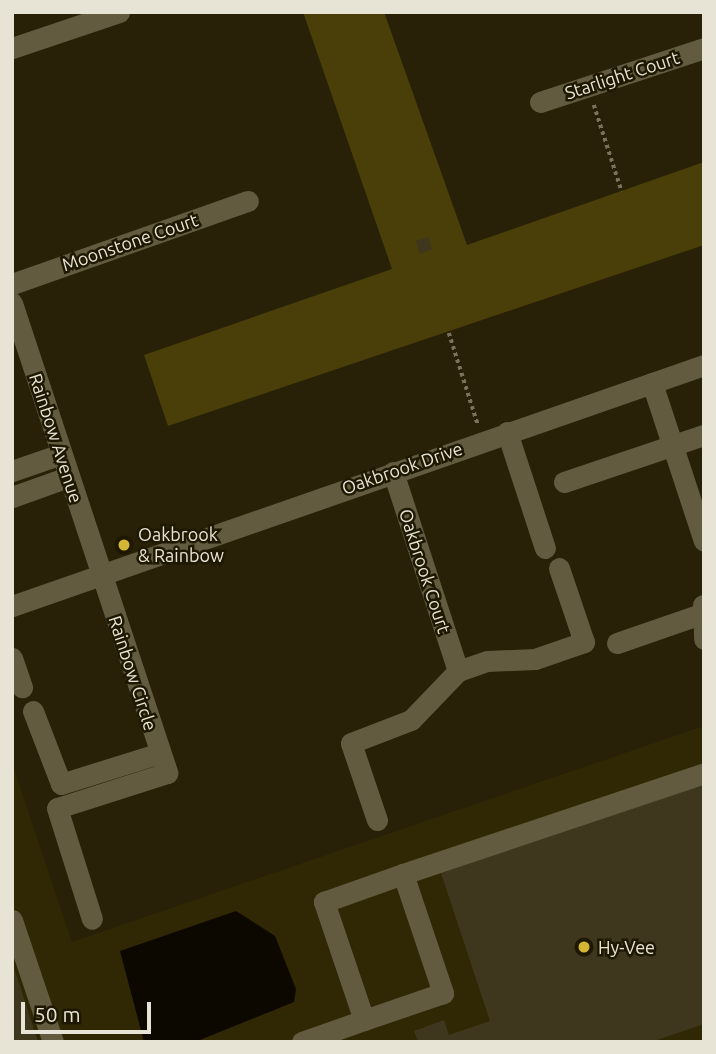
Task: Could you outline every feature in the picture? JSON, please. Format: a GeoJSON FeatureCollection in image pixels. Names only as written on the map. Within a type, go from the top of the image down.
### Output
{"type":"FeatureCollection","features":[{"type":"Feature","properties":{"kind":"street"},"geometry":{"type":"LineString","coordinates":[[12,48],[119,12]]}},
{"type":"Feature","properties":{"kind":"street","name":"Starlight Court"},"geometry":{"type":"LineString","coordinates":[[540,102],[704,48]]}},
{"type":"Feature","properties":{"kind":"street","name":"Moonstone Court"},"geometry":{"type":"LineString","coordinates":[[12,284],[248,201]]}},
{"type":"Feature","properties":{"kind":"street","name":"Rainbow Avenue"},"geometry":{"type":"LineString","coordinates":[[12,303],[100,572]]}},
{"type":"Feature","properties":{"kind":"street","name":"Oakbrook Drive"},"geometry":{"type":"LineString","coordinates":[[12,606],[100,572],[704,365]]}},
{"type":"Feature","properties":{"kind":"street"},"geometry":{"type":"LineString","coordinates":[[652,383],[704,541]]}},
{"type":"Feature","properties":{"kind":"street"},"geometry":{"type":"LineString","coordinates":[[507,432],[545,548]]}},
{"type":"Feature","properties":{"kind":"street"},"geometry":{"type":"LineString","coordinates":[[564,482],[704,435]]}},
{"type":"Feature","properties":{"kind":"street"},"geometry":{"type":"LineString","coordinates":[[12,471],[61,454]]}},
{"type":"Feature","properties":{"kind":"street","name":"Oakbrook Court"},"geometry":{"type":"LineString","coordinates":[[393,472],[458,671]]}},
{"type":"Feature","properties":{"kind":"street"},"geometry":{"type":"LineString","coordinates":[[12,497],[68,477]]}},
{"type":"Feature","properties":{"kind":"street"},"geometry":{"type":"LineString","coordinates":[[377,820],[351,743],[411,720],[458,671],[487,661],[535,659],[584,642],[559,568]]}},
{"type":"Feature","properties":{"kind":"street","name":"Rainbow Circle"},"geometry":{"type":"LineString","coordinates":[[100,572],[164,763]]}},
{"type":"Feature","properties":{"kind":"street"},"geometry":{"type":"LineString","coordinates":[[617,643],[701,609],[704,639]]}},
{"type":"Feature","properties":{"kind":"street"},"geometry":{"type":"LineString","coordinates":[[12,658],[22,687]]}},
{"type":"Feature","properties":{"kind":"street"},"geometry":{"type":"LineString","coordinates":[[33,711],[61,784],[164,763]]}},
{"type":"Feature","properties":{"kind":"street"},"geometry":{"type":"LineString","coordinates":[[92,919],[57,808],[164,763]]}},
{"type":"Feature","properties":{"kind":"street"},"geometry":{"type":"LineString","coordinates":[[364,1020],[324,902],[704,773]]}},
{"type":"Feature","properties":{"kind":"street"},"geometry":{"type":"LineString","coordinates":[[302,1042],[443,993],[403,874]]}},
{"type":"Feature","properties":{"kind":"street"},"geometry":{"type":"LineString","coordinates":[[12,920],[53,1042]]}},
{"type":"Feature","properties":{"kind":"path"},"geometry":{"type":"LineString","coordinates":[[589,86],[622,192]]}},
{"type":"Feature","properties":{"kind":"path"},"geometry":{"type":"LineString","coordinates":[[449,333],[483,440]]}},
{"type":"Feature","properties":{"kind":"shaded area"},"geometry":{"type":"Polygon","coordinates":[[[303,12],[384,12],[467,245],[704,162],[704,245],[168,426],[144,355],[392,269],[303,12]]]}},
{"type":"Feature","properties":{"kind":"shaded area"},"geometry":{"type":"Polygon","coordinates":[[[704,726],[704,1042],[12,1042],[12,763],[72,942],[704,726]]]}},
{"type":"Feature","properties":{"kind":"shaded area"},"geometry":{"type":"Polygon","coordinates":[[[236,911],[275,936],[296,989],[294,1002],[195,1042],[144,1042],[120,951],[236,911]]]}},
{"type":"Feature","properties":{"kind":"building"},"geometry":{"type":"Polygon","coordinates":[[[428,237],[432,249],[420,253],[416,241],[428,237]]]}},
{"type":"Feature","properties":{"kind":"building","name":"Hy-Vee"},"geometry":{"type":"Polygon","coordinates":[[[704,783],[704,1024],[651,1042],[418,1042],[414,1031],[444,1020],[449,1035],[490,1021],[441,873],[704,783]]]}},
{"type":"Feature","properties":{"kind":"building"},"geometry":{"type":"Polygon","coordinates":[[[13,965],[38,1042],[12,1042],[13,965]]]}},
{"type":"Feature","properties":{"kind":"place","name":"Oakbrook & Rainbow"},"geometry":{"type":"Point","coordinates":[124,545]}},
{"type":"Feature","properties":{"kind":"place","name":"Hy-Vee"},"geometry":{"type":"Point","coordinates":[584,947]}}]}
